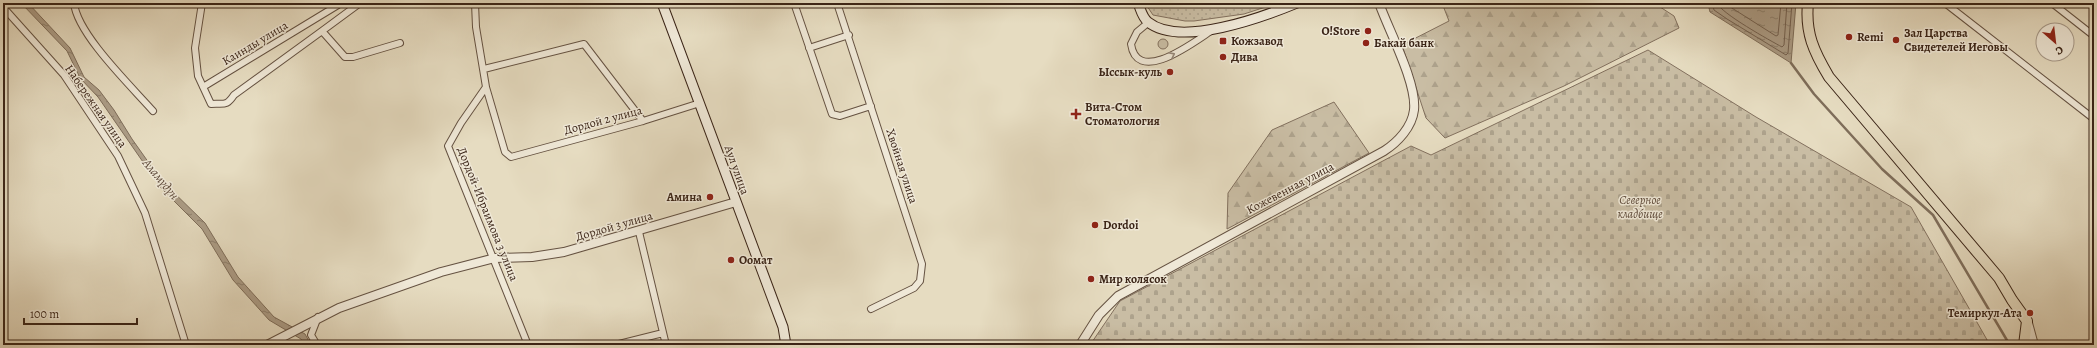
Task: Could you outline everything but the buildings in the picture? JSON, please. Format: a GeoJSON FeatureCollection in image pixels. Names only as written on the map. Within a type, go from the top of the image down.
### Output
{"type":"FeatureCollection","features":[{"type":"Feature","properties":{"kind":"main road","name":"Аул улица"},"geometry":{"type":"LineString","coordinates":[[662,3],[784,327]]}},
{"type":"Feature","properties":{"kind":"main road"},"geometry":{"type":"LineString","coordinates":[[1138,3],[1145,18],[1155,26],[1183,32],[1213,30],[1285,5],[1297,3]]}},
{"type":"Feature","properties":{"kind":"main road"},"geometry":{"type":"LineString","coordinates":[[1808,3],[1807,19],[1814,53],[1829,77],[1999,278],[2027,321],[2024,345]]}},
{"type":"Feature","properties":{"kind":"main road"},"geometry":{"type":"LineString","coordinates":[[784,327],[786,345]]}},
{"type":"Feature","properties":{"kind":"street"},"geometry":{"type":"LineString","coordinates":[[74,3],[75,13],[94,44],[153,111]]}},
{"type":"Feature","properties":{"kind":"street"},"geometry":{"type":"LineString","coordinates":[[202,3],[195,48],[198,76],[211,104],[223,105],[234,95],[360,3]]}},
{"type":"Feature","properties":{"kind":"street"},"geometry":{"type":"LineString","coordinates":[[475,3],[476,27],[486,87]]}},
{"type":"Feature","properties":{"kind":"street"},"geometry":{"type":"LineString","coordinates":[[794,3],[832,114],[840,116],[871,106]]}},
{"type":"Feature","properties":{"kind":"street","name":"Хвойная улица"},"geometry":{"type":"LineString","coordinates":[[837,3],[922,264],[920,282],[914,288],[870,309]]}},
{"type":"Feature","properties":{"kind":"street","name":"Кожевенная улица"},"geometry":{"type":"LineString","coordinates":[[1080,345],[1099,314],[1118,296],[1384,151],[1401,137],[1413,116],[1414,96],[1379,3]]}},
{"type":"Feature","properties":{"kind":"street"},"geometry":{"type":"LineString","coordinates":[[1945,3],[2094,119]]}},
{"type":"Feature","properties":{"kind":"street"},"geometry":{"type":"LineString","coordinates":[[2052,3],[2094,36]]}},
{"type":"Feature","properties":{"kind":"street","name":"Каинды улица"},"geometry":{"type":"LineString","coordinates":[[203,87],[338,5]]}},
{"type":"Feature","properties":{"kind":"street","name":"Набережная улица"},"geometry":{"type":"LineString","coordinates":[[3,7],[64,76],[118,156],[146,212],[186,345]]}},
{"type":"Feature","properties":{"kind":"street"},"geometry":{"type":"LineString","coordinates":[[1149,22],[1137,32],[1131,44],[1135,56],[1141,60],[1149,62],[1159,61],[1175,54],[1213,30]]}},
{"type":"Feature","properties":{"kind":"street"},"geometry":{"type":"LineString","coordinates":[[322,31],[346,57],[353,57],[400,43]]}},
{"type":"Feature","properties":{"kind":"street"},"geometry":{"type":"LineString","coordinates":[[809,48],[848,35]]}},
{"type":"Feature","properties":{"kind":"street"},"geometry":{"type":"LineString","coordinates":[[484,69],[584,44],[643,121]]}},
{"type":"Feature","properties":{"kind":"street","name":"Дордой 2 улица"},"geometry":{"type":"LineString","coordinates":[[486,87],[505,152],[511,157],[643,121],[700,103]]}},
{"type":"Feature","properties":{"kind":"street","name":"Дордой-Ибраимова 3 улица"},"geometry":{"type":"LineString","coordinates":[[486,87],[461,123],[448,146],[495,258],[528,345]]}},
{"type":"Feature","properties":{"kind":"street","name":"Дордой 3 улица"},"geometry":{"type":"LineString","coordinates":[[267,345],[316,318],[414,280],[495,258],[532,257],[564,252],[639,232],[736,202]]}},
{"type":"Feature","properties":{"kind":"street"},"geometry":{"type":"LineString","coordinates":[[639,232],[666,345]]}},
{"type":"Feature","properties":{"kind":"street"},"geometry":{"type":"LineString","coordinates":[[316,318],[311,335],[317,345]]}},
{"type":"Feature","properties":{"kind":"street"},"geometry":{"type":"LineString","coordinates":[[2027,321],[2034,345]]}},
{"type":"Feature","properties":{"kind":"street","name":"Аул улица"},"geometry":{"type":"LineString","coordinates":[[784,327],[791,345]]}},
{"type":"Feature","properties":{"kind":"street"},"geometry":{"type":"LineString","coordinates":[[615,345],[664,333]]}},
{"type":"Feature","properties":{"kind":"green space"},"geometry":{"type":"Polygon","coordinates":[[[1145,3],[1278,3],[1244,14],[1185,21],[1153,15],[1145,3]]]}},
{"type":"Feature","properties":{"kind":"green space"},"geometry":{"type":"Polygon","coordinates":[[[1442,3],[1654,3],[1674,16],[1679,28],[1564,86],[1445,138],[1426,118],[1402,45],[1449,21],[1442,3]]]}},
{"type":"Feature","properties":{"kind":"green space"},"geometry":{"type":"Polygon","coordinates":[[[1161,39],[1165,39],[1167,40],[1167,48],[1161,49],[1158,46],[1158,42],[1161,39]]]}},
{"type":"Feature","properties":{"kind":"green space","name":"Северное кладбище"},"geometry":{"type":"Polygon","coordinates":[[[1648,50],[1756,117],[1911,207],[1990,345],[1090,345],[1120,301],[1411,146],[1431,155],[1648,50]]]}},
{"type":"Feature","properties":{"kind":"green space"},"geometry":{"type":"Polygon","coordinates":[[[1334,102],[1369,153],[1227,229],[1228,193],[1272,130],[1334,102]]]}},
{"type":"Feature","properties":{"kind":"water"},"geometry":{"type":"Polygon","coordinates":[[[21,3],[28,3],[70,48],[84,77],[99,90],[114,110],[132,139],[161,180],[205,223],[238,277],[274,317],[305,334],[311,345],[304,345],[301,339],[269,320],[233,280],[202,229],[161,188],[98,97],[80,78],[67,51],[21,3]]]}},
{"type":"Feature","properties":{"kind":"water"},"geometry":{"type":"Polygon","coordinates":[[[1796,3],[1791,63],[1710,12],[1708,4],[1796,3]]]}},
{"type":"Feature","properties":{"kind":"waterway"},"geometry":{"type":"LineString","coordinates":[[1791,63],[1814,94],[1882,169],[1933,215],[2008,342]]}},
{"type":"Feature","properties":{"kind":"place","name":"O!Store"},"geometry":{"type":"Point","coordinates":[1368,31]}},
{"type":"Feature","properties":{"kind":"place","name":"Remi"},"geometry":{"type":"Point","coordinates":[1849,37]}},
{"type":"Feature","properties":{"kind":"place","name":"Зал Царства Свидетелей Иеговы"},"geometry":{"type":"Point","coordinates":[1896,40]}},
{"type":"Feature","properties":{"kind":"place","name":"Кожзавод"},"geometry":{"type":"Point","coordinates":[1223,41]}},
{"type":"Feature","properties":{"kind":"place","name":"Бакай банк"},"geometry":{"type":"Point","coordinates":[1366,43]}},
{"type":"Feature","properties":{"kind":"place","name":"Дива"},"geometry":{"type":"Point","coordinates":[1223,57]}},
{"type":"Feature","properties":{"kind":"place","name":"Ыссык-куль"},"geometry":{"type":"Point","coordinates":[1170,72]}},
{"type":"Feature","properties":{"kind":"place","name":"Вита-Стом Стоматология"},"geometry":{"type":"Point","coordinates":[1076,114]}},
{"type":"Feature","properties":{"kind":"place","name":"Амина"},"geometry":{"type":"Point","coordinates":[710,197]}},
{"type":"Feature","properties":{"kind":"place","name":"Dordoi"},"geometry":{"type":"Point","coordinates":[1095,225]}},
{"type":"Feature","properties":{"kind":"place","name":"Оомат"},"geometry":{"type":"Point","coordinates":[731,260]}},
{"type":"Feature","properties":{"kind":"place","name":"Мир колясок"},"geometry":{"type":"Point","coordinates":[1091,279]}},
{"type":"Feature","properties":{"kind":"place","name":"Темиркул-Ата"},"geometry":{"type":"Point","coordinates":[2030,313]}},
{"type":"Feature","properties":{"kind":"water label","name":"Аламүдүн"},"geometry":{"type":"Point","coordinates":[161,179]}}]}
